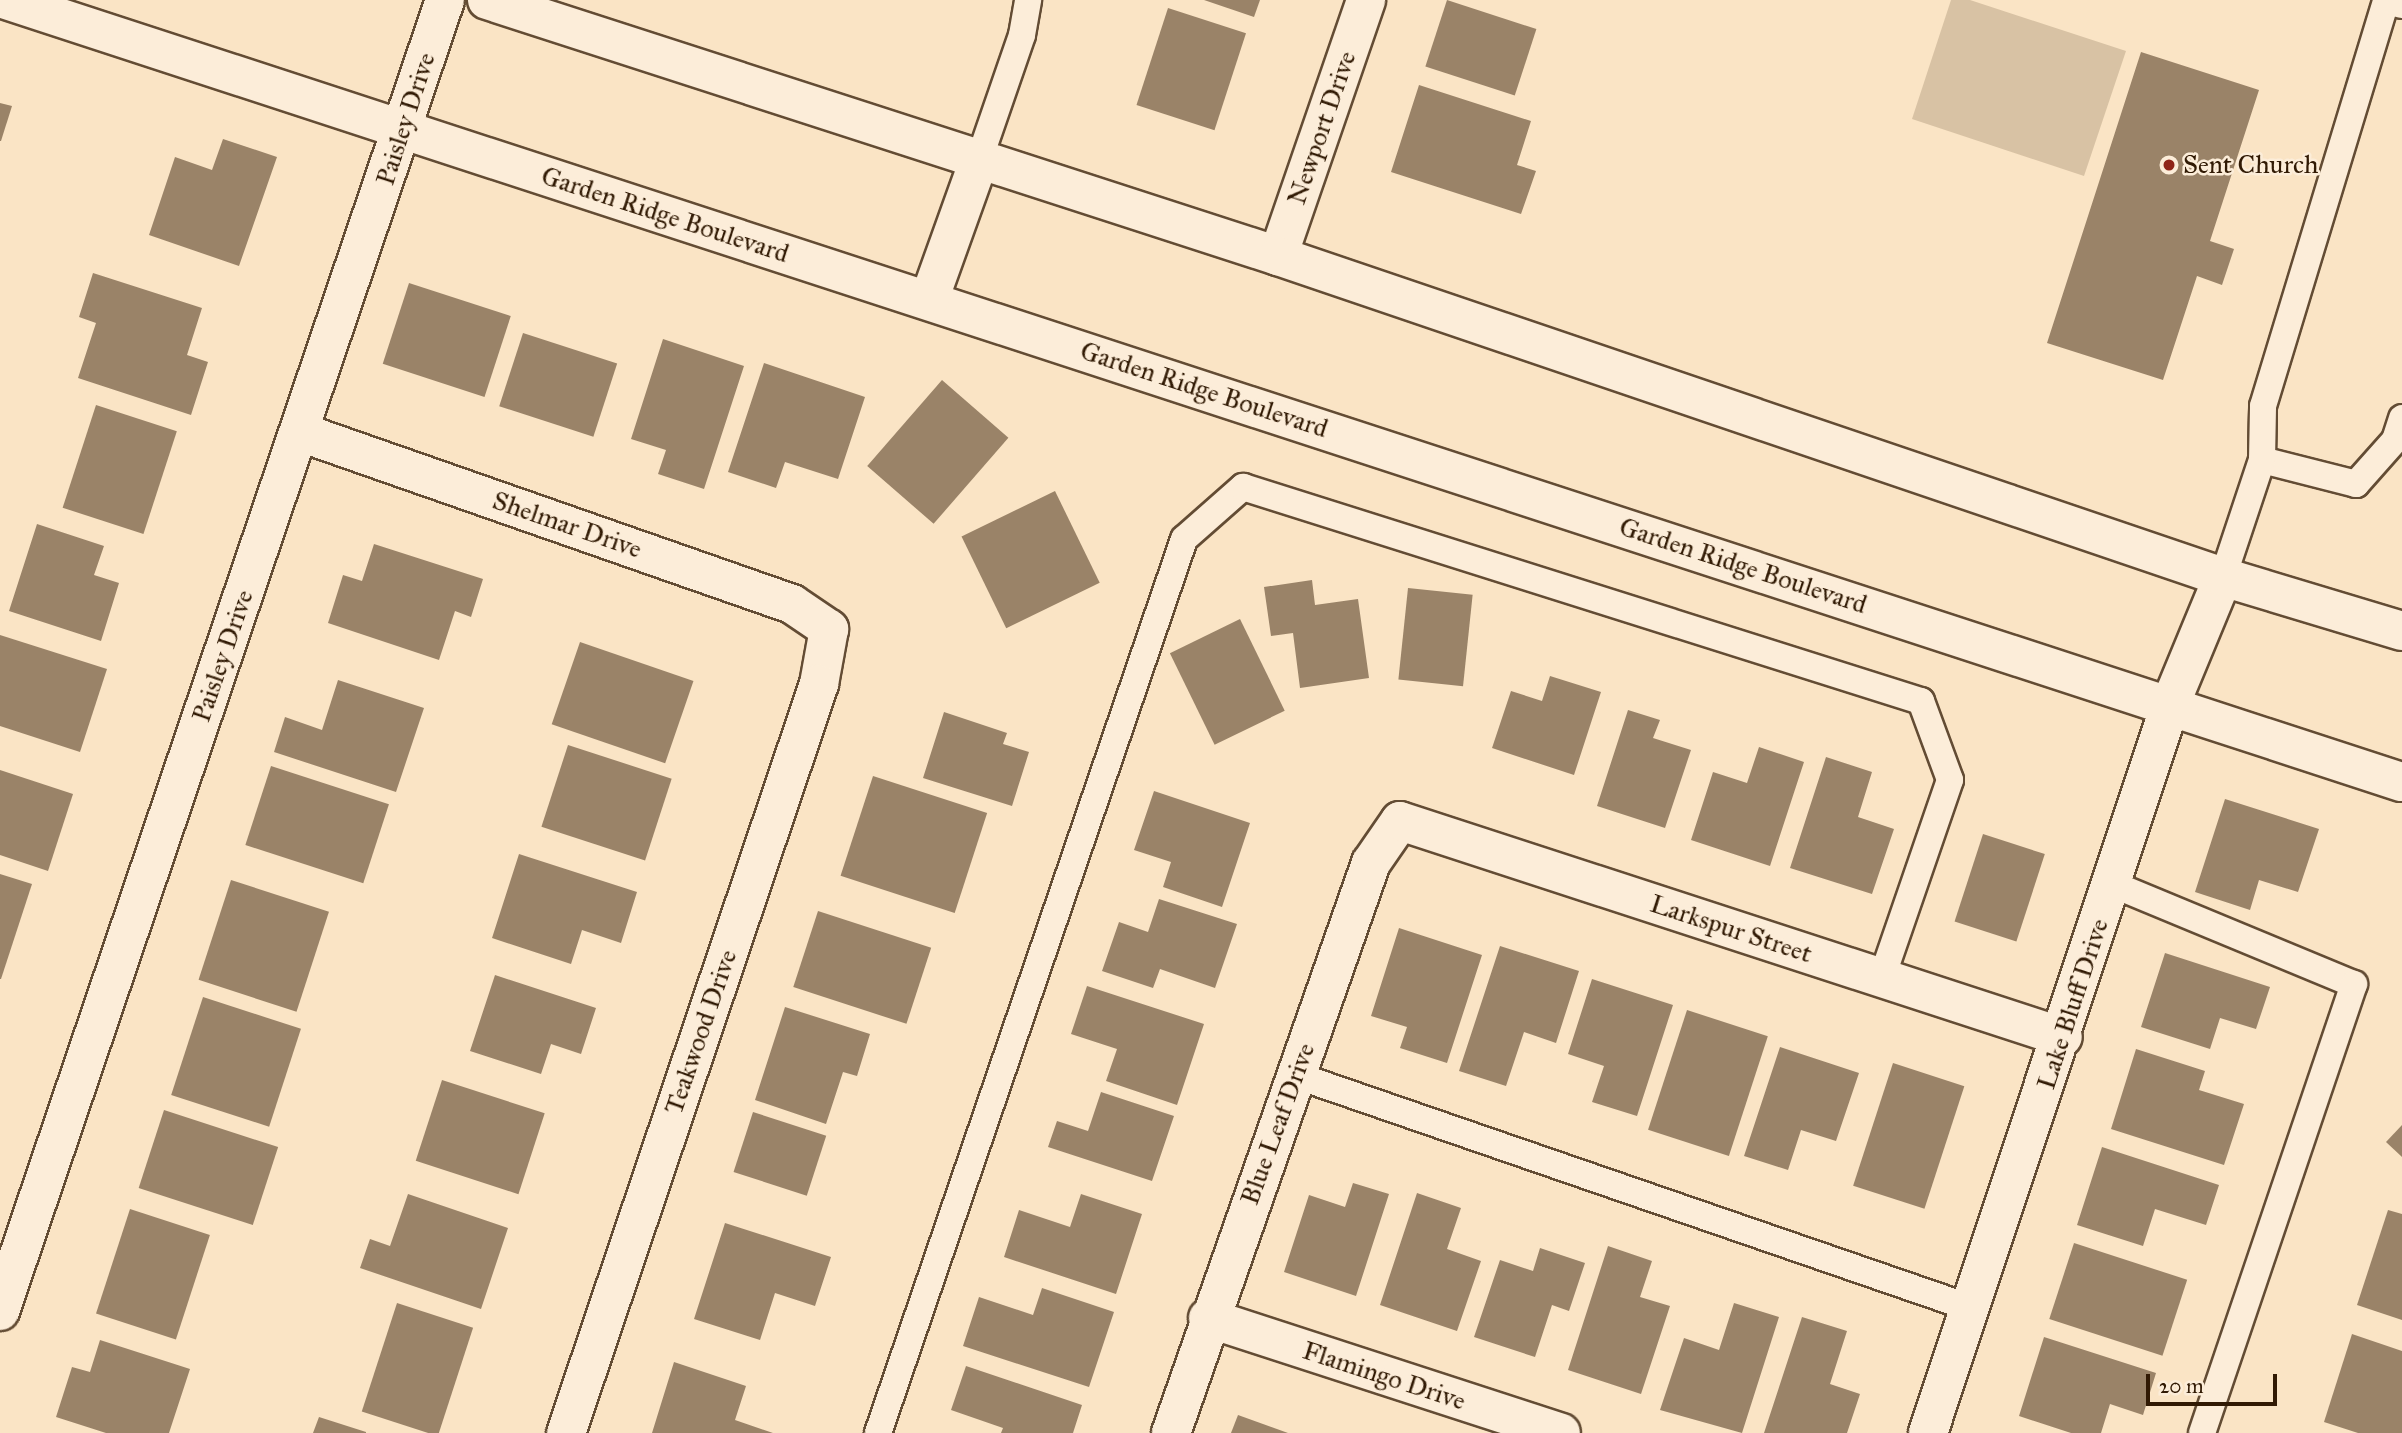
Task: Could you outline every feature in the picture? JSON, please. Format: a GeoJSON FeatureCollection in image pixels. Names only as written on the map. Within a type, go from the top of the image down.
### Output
{"type":"FeatureCollection","features":[{"type":"Feature","properties":{"kind":"street","name":"Garden Ridge Boulevard"},"geometry":{"type":"LineString","coordinates":[[6,0],[2402,782]]}},
{"type":"Feature","properties":{"kind":"street","name":"Paisley Drive"},"geometry":{"type":"LineString","coordinates":[[0,1311],[445,0]]}},
{"type":"Feature","properties":{"kind":"street"},"geometry":{"type":"LineString","coordinates":[[487,0],[1278,256],[2223,577],[2402,631]]}},
{"type":"Feature","properties":{"kind":"street","name":"Newport Drive"},"geometry":{"type":"LineString","coordinates":[[1278,256],[1366,0]]}},
{"type":"Feature","properties":{"kind":"street"},"geometry":{"type":"LineString","coordinates":[[929,300],[979,160]]}},
{"type":"Feature","properties":{"kind":"street","name":"Shelmar Drive"},"geometry":{"type":"LineString","coordinates":[[300,432],[792,604],[829,629]]}},
{"type":"Feature","properties":{"kind":"street","name":"Lake Bluff Drive"},"geometry":{"type":"LineString","coordinates":[[1928,1433],[2063,1037],[2170,705],[2223,577]]}},
{"type":"Feature","properties":{"kind":"street","name":"Teakwood Drive"},"geometry":{"type":"LineString","coordinates":[[566,1433],[819,684],[829,629]]}},
{"type":"Feature","properties":{"kind":"street","name":"Larkspur Street"},"geometry":{"type":"LineString","coordinates":[[1400,821],[2063,1037]]}},
{"type":"Feature","properties":{"kind":"street","name":"Blue Leaf Drive"},"geometry":{"type":"LineString","coordinates":[[1171,1433],[1208,1318],[1371,863],[1400,821]]}},
{"type":"Feature","properties":{"kind":"street","name":"Flamingo Drive"},"geometry":{"type":"LineString","coordinates":[[1208,1318],[1561,1433]]}},
{"type":"Feature","properties":{"kind":"lane"},"geometry":{"type":"LineString","coordinates":[[979,160],[1022,35],[1028,0]]}},
{"type":"Feature","properties":{"kind":"lane"},"geometry":{"type":"LineString","coordinates":[[2223,577],[2262,460],[2263,407],[2386,1],[2402,5]]}},
{"type":"Feature","properties":{"kind":"lane"},"geometry":{"type":"LineString","coordinates":[[2262,460],[2356,484],[2395,440],[2402,418]]}},
{"type":"Feature","properties":{"kind":"lane"},"geometry":{"type":"LineString","coordinates":[[878,1433],[1184,539],[1243,487],[1921,701],[1950,780],[1882,978]]}},
{"type":"Feature","properties":{"kind":"lane"},"geometry":{"type":"LineString","coordinates":[[2112,884],[2354,985],[2202,1433]]}},
{"type":"Feature","properties":{"kind":"lane"},"geometry":{"type":"LineString","coordinates":[[1295,1075],[1970,1308]]}},
{"type":"Feature","properties":{"kind":"shaded area"},"geometry":{"type":"Polygon","coordinates":[[[1951,0],[1970,0],[2126,51],[2084,176],[1912,119],[1951,0]]]}},
{"type":"Feature","properties":{"kind":"building"},"geometry":{"type":"Polygon","coordinates":[[[1204,0],[1260,0],[1254,17],[1204,0]]]}},
{"type":"Feature","properties":{"kind":"building"},"geometry":{"type":"Polygon","coordinates":[[[1447,0],[1536,29],[1515,96],[1425,67],[1447,0]]]}},
{"type":"Feature","properties":{"kind":"building"},"geometry":{"type":"Polygon","coordinates":[[[1168,8],[1246,33],[1214,130],[1136,105],[1168,8]]]}},
{"type":"Feature","properties":{"kind":"building","name":"Sent Church"},"geometry":{"type":"Polygon","coordinates":[[[2141,52],[2259,90],[2210,241],[2234,249],[2222,285],[2197,276],[2163,380],[2047,343],[2141,52]]]}},
{"type":"Feature","properties":{"kind":"building"},"geometry":{"type":"Polygon","coordinates":[[[1419,85],[1531,121],[1517,165],[1536,171],[1521,214],[1391,172],[1419,85]]]}},
{"type":"Feature","properties":{"kind":"building"},"geometry":{"type":"Polygon","coordinates":[[[0,103],[12,106],[1,141],[0,141],[0,103]]]}},
{"type":"Feature","properties":{"kind":"building"},"geometry":{"type":"Polygon","coordinates":[[[223,139],[277,157],[239,266],[149,235],[175,157],[212,170],[223,139]]]}},
{"type":"Feature","properties":{"kind":"building"},"geometry":{"type":"Polygon","coordinates":[[[93,273],[202,308],[187,355],[208,362],[191,415],[78,378],[96,323],[79,317],[93,273]]]}},
{"type":"Feature","properties":{"kind":"building"},"geometry":{"type":"Polygon","coordinates":[[[409,283],[511,316],[484,397],[383,364],[409,283]]]}},
{"type":"Feature","properties":{"kind":"building"},"geometry":{"type":"Polygon","coordinates":[[[523,333],[617,364],[593,437],[499,406],[523,333]]]}},
{"type":"Feature","properties":{"kind":"building"},"geometry":{"type":"Polygon","coordinates":[[[663,339],[744,366],[704,489],[658,474],[666,450],[631,439],[663,339]]]}},
{"type":"Feature","properties":{"kind":"building"},"geometry":{"type":"Polygon","coordinates":[[[764,363],[865,397],[838,479],[785,462],[776,488],[728,472],[764,363]]]}},
{"type":"Feature","properties":{"kind":"building"},"geometry":{"type":"Polygon","coordinates":[[[942,380],[1008,438],[934,524],[867,466],[942,380]]]}},
{"type":"Feature","properties":{"kind":"building"},"geometry":{"type":"Polygon","coordinates":[[[96,405],[177,431],[143,534],[63,508],[96,405]]]}},
{"type":"Feature","properties":{"kind":"building"},"geometry":{"type":"Polygon","coordinates":[[[1055,491],[1100,583],[1006,628],[962,537],[1055,491]]]}},
{"type":"Feature","properties":{"kind":"building"},"geometry":{"type":"Polygon","coordinates":[[[37,524],[104,546],[94,575],[119,583],[101,641],[9,611],[37,524]]]}},
{"type":"Feature","properties":{"kind":"building"},"geometry":{"type":"Polygon","coordinates":[[[374,544],[483,579],[471,617],[455,611],[439,660],[328,623],[343,575],[362,581],[374,544]]]}},
{"type":"Feature","properties":{"kind":"building"},"geometry":{"type":"Polygon","coordinates":[[[1312,580],[1315,605],[1358,599],[1369,678],[1300,688],[1293,633],[1271,636],[1264,587],[1312,580]]]}},
{"type":"Feature","properties":{"kind":"building"},"geometry":{"type":"Polygon","coordinates":[[[1408,588],[1473,595],[1463,686],[1398,679],[1408,588]]]}},
{"type":"Feature","properties":{"kind":"building"},"geometry":{"type":"Polygon","coordinates":[[[1240,619],[1285,711],[1215,745],[1170,653],[1240,619]]]}},
{"type":"Feature","properties":{"kind":"building"},"geometry":{"type":"Polygon","coordinates":[[[0,635],[107,669],[80,752],[0,726],[0,635]]]}},
{"type":"Feature","properties":{"kind":"building"},"geometry":{"type":"Polygon","coordinates":[[[580,642],[693,681],[665,763],[552,724],[580,642]]]}},
{"type":"Feature","properties":{"kind":"building"},"geometry":{"type":"Polygon","coordinates":[[[1550,676],[1601,692],[1574,775],[1492,748],[1511,691],[1542,701],[1550,676]]]}},
{"type":"Feature","properties":{"kind":"building"},"geometry":{"type":"Polygon","coordinates":[[[338,680],[424,708],[396,792],[274,752],[285,717],[322,730],[338,680]]]}},
{"type":"Feature","properties":{"kind":"building"},"geometry":{"type":"Polygon","coordinates":[[[1628,710],[1660,720],[1653,738],[1691,750],[1665,828],[1597,806],[1628,710]]]}},
{"type":"Feature","properties":{"kind":"building"},"geometry":{"type":"Polygon","coordinates":[[[944,712],[1007,733],[1003,744],[1029,752],[1012,806],[923,778],[944,712]]]}},
{"type":"Feature","properties":{"kind":"building"},"geometry":{"type":"Polygon","coordinates":[[[568,745],[672,779],[645,860],[541,827],[568,745]]]}},
{"type":"Feature","properties":{"kind":"building"},"geometry":{"type":"Polygon","coordinates":[[[1759,747],[1804,762],[1770,866],[1691,840],[1713,772],[1747,783],[1759,747]]]}},
{"type":"Feature","properties":{"kind":"building"},"geometry":{"type":"Polygon","coordinates":[[[1826,757],[1872,772],[1858,817],[1894,829],[1872,894],[1790,868],[1826,757]]]}},
{"type":"Feature","properties":{"kind":"building"},"geometry":{"type":"Polygon","coordinates":[[[271,766],[389,804],[363,883],[245,845],[271,766]]]}},
{"type":"Feature","properties":{"kind":"building"},"geometry":{"type":"Polygon","coordinates":[[[0,770],[73,794],[48,871],[0,855],[0,770]]]}},
{"type":"Feature","properties":{"kind":"building"},"geometry":{"type":"Polygon","coordinates":[[[873,776],[987,813],[955,913],[841,876],[873,776]]]}},
{"type":"Feature","properties":{"kind":"building"},"geometry":{"type":"Polygon","coordinates":[[[1154,791],[1250,823],[1222,907],[1163,887],[1171,862],[1134,850],[1154,791]]]}},
{"type":"Feature","properties":{"kind":"building"},"geometry":{"type":"Polygon","coordinates":[[[2225,799],[2319,829],[2298,892],[2259,880],[2250,910],[2195,892],[2225,799]]]}},
{"type":"Feature","properties":{"kind":"building"},"geometry":{"type":"Polygon","coordinates":[[[1983,834],[2045,854],[2016,942],[1955,921],[1983,834]]]}},
{"type":"Feature","properties":{"kind":"building"},"geometry":{"type":"Polygon","coordinates":[[[519,854],[637,892],[621,943],[582,930],[571,964],[492,938],[519,854]]]}},
{"type":"Feature","properties":{"kind":"building"},"geometry":{"type":"Polygon","coordinates":[[[0,874],[32,884],[1,979],[0,979],[0,874]]]}},
{"type":"Feature","properties":{"kind":"building"},"geometry":{"type":"Polygon","coordinates":[[[231,880],[329,912],[297,1012],[199,980],[231,880]]]}},
{"type":"Feature","properties":{"kind":"building"},"geometry":{"type":"Polygon","coordinates":[[[1159,899],[1237,924],[1215,988],[1160,969],[1153,988],[1102,971],[1119,922],[1148,932],[1159,899]]]}},
{"type":"Feature","properties":{"kind":"building"},"geometry":{"type":"Polygon","coordinates":[[[818,911],[931,948],[906,1024],[793,987],[818,911]]]}},
{"type":"Feature","properties":{"kind":"building"},"geometry":{"type":"Polygon","coordinates":[[[1399,928],[1482,955],[1447,1063],[1400,1048],[1407,1027],[1371,1016],[1399,928]]]}},
{"type":"Feature","properties":{"kind":"building"},"geometry":{"type":"Polygon","coordinates":[[[1500,946],[1579,971],[1556,1043],[1524,1032],[1506,1086],[1459,1071],[1500,946]]]}},
{"type":"Feature","properties":{"kind":"building"},"geometry":{"type":"Polygon","coordinates":[[[2165,953],[2270,987],[2256,1029],[2220,1018],[2210,1049],[2141,1027],[2165,953]]]}},
{"type":"Feature","properties":{"kind":"building"},"geometry":{"type":"Polygon","coordinates":[[[495,975],[596,1008],[581,1054],[551,1044],[541,1074],[470,1051],[495,975]]]}},
{"type":"Feature","properties":{"kind":"building"},"geometry":{"type":"Polygon","coordinates":[[[1592,979],[1673,1005],[1637,1116],[1592,1102],[1604,1066],[1568,1054],[1592,979]]]}},
{"type":"Feature","properties":{"kind":"building"},"geometry":{"type":"Polygon","coordinates":[[[1087,986],[1204,1024],[1177,1105],[1106,1081],[1117,1049],[1071,1034],[1087,986]]]}},
{"type":"Feature","properties":{"kind":"building"},"geometry":{"type":"Polygon","coordinates":[[[203,997],[301,1029],[269,1127],[171,1095],[203,997]]]}},
{"type":"Feature","properties":{"kind":"building"},"geometry":{"type":"Polygon","coordinates":[[[785,1007],[870,1034],[857,1076],[843,1072],[826,1124],[755,1100],[785,1007]]]}},
{"type":"Feature","properties":{"kind":"building"},"geometry":{"type":"Polygon","coordinates":[[[1687,1010],[1768,1036],[1729,1156],[1648,1130],[1687,1010]]]}},
{"type":"Feature","properties":{"kind":"building"},"geometry":{"type":"Polygon","coordinates":[[[1780,1047],[1859,1073],[1836,1141],[1801,1130],[1788,1170],[1744,1156],[1780,1047]]]}},
{"type":"Feature","properties":{"kind":"building"},"geometry":{"type":"Polygon","coordinates":[[[2136,1049],[2205,1071],[2199,1090],[2244,1104],[2224,1165],[2111,1129],[2136,1049]]]}},
{"type":"Feature","properties":{"kind":"building"},"geometry":{"type":"Polygon","coordinates":[[[1893,1063],[1964,1086],[1924,1209],[1853,1186],[1893,1063]]]}},
{"type":"Feature","properties":{"kind":"building"},"geometry":{"type":"Polygon","coordinates":[[[442,1080],[545,1113],[518,1194],[416,1161],[442,1080]]]}},
{"type":"Feature","properties":{"kind":"building"},"geometry":{"type":"Polygon","coordinates":[[[1101,1092],[1174,1116],[1152,1181],[1048,1147],[1057,1121],[1088,1131],[1101,1092]]]}},
{"type":"Feature","properties":{"kind":"building"},"geometry":{"type":"Polygon","coordinates":[[[164,1110],[278,1147],[253,1225],[139,1188],[164,1110]]]}},
{"type":"Feature","properties":{"kind":"building"},"geometry":{"type":"Polygon","coordinates":[[[753,1112],[826,1136],[807,1196],[734,1172],[753,1112]]]}},
{"type":"Feature","properties":{"kind":"building"},"geometry":{"type":"Polygon","coordinates":[[[2402,1125],[2402,1157],[2386,1142],[2402,1125]]]}},
{"type":"Feature","properties":{"kind":"building"},"geometry":{"type":"Polygon","coordinates":[[[2102,1147],[2219,1185],[2206,1225],[2155,1209],[2143,1246],[2077,1225],[2102,1147]]]}},
{"type":"Feature","properties":{"kind":"building"},"geometry":{"type":"Polygon","coordinates":[[[1353,1183],[1389,1194],[1356,1296],[1284,1272],[1309,1195],[1345,1207],[1353,1183]]]}},
{"type":"Feature","properties":{"kind":"building"},"geometry":{"type":"Polygon","coordinates":[[[1417,1193],[1461,1208],[1447,1249],[1481,1261],[1457,1331],[1380,1305],[1417,1193]]]}},
{"type":"Feature","properties":{"kind":"building"},"geometry":{"type":"Polygon","coordinates":[[[408,1194],[508,1228],[481,1309],[360,1268],[370,1239],[390,1246],[408,1194]]]}},
{"type":"Feature","properties":{"kind":"building"},"geometry":{"type":"Polygon","coordinates":[[[1081,1194],[1142,1214],[1116,1294],[1004,1257],[1019,1210],[1070,1227],[1081,1194]]]}},
{"type":"Feature","properties":{"kind":"building"},"geometry":{"type":"Polygon","coordinates":[[[130,1209],[210,1235],[176,1340],[96,1314],[130,1209]]]}},
{"type":"Feature","properties":{"kind":"building"},"geometry":{"type":"Polygon","coordinates":[[[2388,1210],[2402,1214],[2402,1320],[2357,1305],[2388,1210]]]}},
{"type":"Feature","properties":{"kind":"building"},"geometry":{"type":"Polygon","coordinates":[[[725,1223],[831,1257],[815,1306],[775,1293],[760,1340],[694,1319],[725,1223]]]}},
{"type":"Feature","properties":{"kind":"building"},"geometry":{"type":"Polygon","coordinates":[[[2074,1243],[2187,1280],[2162,1356],[2049,1319],[2074,1243]]]}},
{"type":"Feature","properties":{"kind":"building"},"geometry":{"type":"Polygon","coordinates":[[[1608,1246],[1652,1261],[1640,1297],[1670,1306],[1641,1394],[1568,1370],[1608,1246]]]}},
{"type":"Feature","properties":{"kind":"building"},"geometry":{"type":"Polygon","coordinates":[[[1540,1248],[1585,1263],[1569,1311],[1552,1305],[1535,1357],[1474,1337],[1500,1260],[1533,1271],[1540,1248]]]}},
{"type":"Feature","properties":{"kind":"building"},"geometry":{"type":"Polygon","coordinates":[[[1042,1288],[1114,1312],[1089,1387],[963,1346],[979,1297],[1033,1315],[1042,1288]]]}},
{"type":"Feature","properties":{"kind":"building"},"geometry":{"type":"Polygon","coordinates":[[[397,1303],[473,1328],[439,1433],[428,1433],[362,1411],[397,1303]]]}},
{"type":"Feature","properties":{"kind":"building"},"geometry":{"type":"Polygon","coordinates":[[[1734,1303],[1779,1317],[1742,1433],[1660,1410],[1684,1338],[1719,1350],[1734,1303]]]}},
{"type":"Feature","properties":{"kind":"building"},"geometry":{"type":"Polygon","coordinates":[[[1802,1317],[1847,1331],[1830,1384],[1860,1394],[1847,1433],[1764,1433],[1802,1317]]]}},
{"type":"Feature","properties":{"kind":"building"},"geometry":{"type":"Polygon","coordinates":[[[2352,1334],[2402,1351],[2402,1433],[2358,1433],[2324,1422],[2352,1334]]]}},
{"type":"Feature","properties":{"kind":"building"},"geometry":{"type":"Polygon","coordinates":[[[2044,1337],[2156,1373],[2143,1415],[2110,1404],[2101,1433],[2071,1433],[2019,1416],[2044,1337]]]}},
{"type":"Feature","properties":{"kind":"building"},"geometry":{"type":"Polygon","coordinates":[[[100,1340],[190,1369],[169,1433],[106,1433],[56,1417],[72,1367],[90,1372],[100,1340]]]}},
{"type":"Feature","properties":{"kind":"building"},"geometry":{"type":"Polygon","coordinates":[[[674,1362],[746,1386],[735,1420],[773,1433],[652,1433],[674,1362]]]}},
{"type":"Feature","properties":{"kind":"building"},"geometry":{"type":"Polygon","coordinates":[[[966,1366],[1082,1405],[1073,1433],[1001,1433],[1003,1428],[951,1410],[966,1366]]]}},
{"type":"Feature","properties":{"kind":"building"},"geometry":{"type":"Polygon","coordinates":[[[1238,1415],[1288,1433],[1231,1433],[1238,1415]]]}},
{"type":"Feature","properties":{"kind":"building"},"geometry":{"type":"Polygon","coordinates":[[[319,1417],[366,1432],[366,1433],[313,1433],[319,1417]]]}},
{"type":"Feature","properties":{"kind":"place","name":"Sent Church"},"geometry":{"type":"Point","coordinates":[2169,165]}}]}
